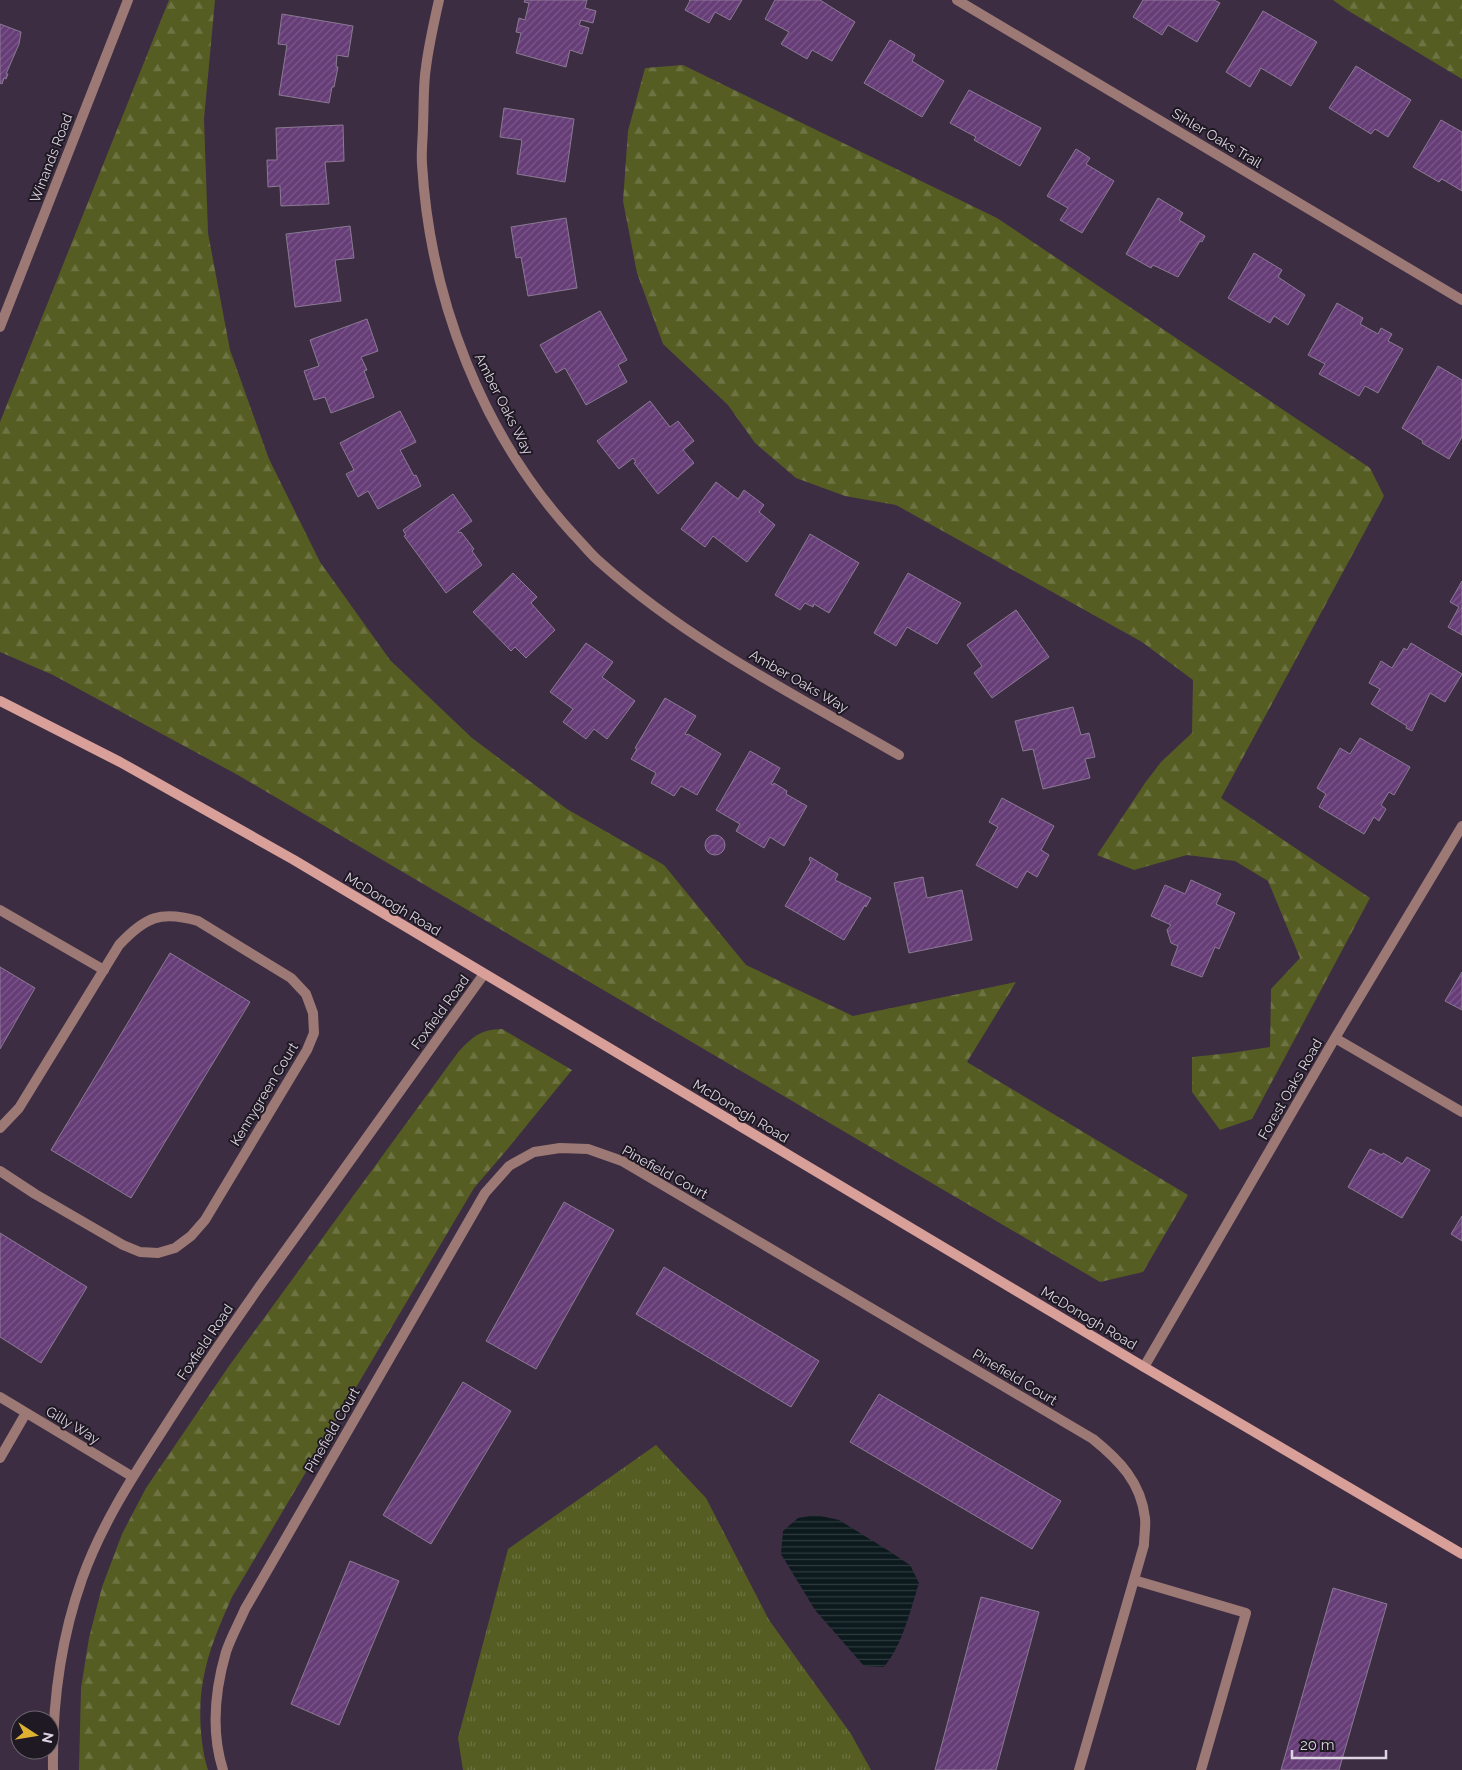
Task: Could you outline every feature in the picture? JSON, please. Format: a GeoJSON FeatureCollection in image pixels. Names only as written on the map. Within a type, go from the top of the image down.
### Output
{"type":"FeatureCollection","features":[{"type":"Feature","properties":{"kind":"main road","name":"McDonogh Road"},"geometry":{"type":"LineString","coordinates":[[0,701],[120,762],[277,851],[1462,1554]]}},
{"type":"Feature","properties":{"kind":"street","name":"Winands Road"},"geometry":{"type":"LineString","coordinates":[[0,327],[128,0]]}},
{"type":"Feature","properties":{"kind":"street","name":"Amber Oaks Way"},"geometry":{"type":"LineString","coordinates":[[439,0],[426,69],[422,143],[422,162],[430,236],[445,297],[463,354],[489,412],[519,466],[558,517],[600,562],[654,606],[710,646],[899,755]]}},
{"type":"Feature","properties":{"kind":"street","name":"Sihler Oaks Trail"},"geometry":{"type":"LineString","coordinates":[[957,0],[1462,300]]}},
{"type":"Feature","properties":{"kind":"street","name":"Forest Oaks Road"},"geometry":{"type":"LineString","coordinates":[[1144,1366],[1335,1038],[1462,826]]}},
{"type":"Feature","properties":{"kind":"street"},"geometry":{"type":"LineString","coordinates":[[0,910],[104,970]]}},
{"type":"Feature","properties":{"kind":"street","name":"Kennygreen Court"},"geometry":{"type":"LineString","coordinates":[[0,1128],[19,1108],[119,944],[130,932],[146,920],[165,916],[182,916],[198,921],[291,978],[306,994],[313,1013],[314,1032],[307,1050],[205,1220],[191,1236],[175,1248],[158,1253],[140,1252],[123,1245],[35,1194],[0,1170]]}},
{"type":"Feature","properties":{"kind":"street","name":"Foxfield Road"},"geometry":{"type":"LineString","coordinates":[[53,1770],[57,1680],[67,1629],[82,1578],[104,1527],[133,1477],[214,1351],[484,974]]}},
{"type":"Feature","properties":{"kind":"street"},"geometry":{"type":"LineString","coordinates":[[1335,1038],[1462,1112]]}},
{"type":"Feature","properties":{"kind":"street","name":"Pinefield Court"},"geometry":{"type":"LineString","coordinates":[[223,1770],[215,1728],[218,1688],[226,1650],[245,1609],[485,1193],[509,1166],[534,1152],[560,1148],[588,1150],[622,1161],[1093,1439],[1117,1459],[1136,1486],[1145,1518],[1144,1545],[1079,1770]]}},
{"type":"Feature","properties":{"kind":"street","name":"Gilly Way"},"geometry":{"type":"LineString","coordinates":[[0,1397],[133,1477]]}},
{"type":"Feature","properties":{"kind":"street"},"geometry":{"type":"LineString","coordinates":[[0,1458],[26,1413]]}},
{"type":"Feature","properties":{"kind":"street"},"geometry":{"type":"LineString","coordinates":[[1134,1580],[1246,1613],[1201,1770]]}},
{"type":"Feature","properties":{"kind":"green space"},"geometry":{"type":"Polygon","coordinates":[[[169,0],[215,0],[204,119],[208,233],[230,350],[269,459],[320,562],[390,660],[472,738],[567,809],[664,865],[746,965],[853,1016],[1016,982],[967,1062],[1188,1195],[1143,1272],[1100,1282],[236,774],[53,675],[0,652],[0,422],[169,0]]]}},
{"type":"Feature","properties":{"kind":"green space"},"geometry":{"type":"Polygon","coordinates":[[[1333,0],[1462,0],[1462,79],[1347,10],[1333,0]]]}},
{"type":"Feature","properties":{"kind":"green space"},"geometry":{"type":"Polygon","coordinates":[[[683,65],[997,218],[1370,468],[1384,496],[1221,798],[1370,898],[1252,1119],[1220,1130],[1192,1092],[1192,1057],[1270,1047],[1271,989],[1300,958],[1268,881],[1235,861],[1187,855],[1134,870],[1097,855],[1161,762],[1192,733],[1193,680],[1142,642],[896,505],[845,496],[796,478],[755,443],[728,405],[663,344],[637,273],[623,201],[628,131],[645,68],[683,65]]]}},
{"type":"Feature","properties":{"kind":"green space"},"geometry":{"type":"Polygon","coordinates":[[[502,1029],[572,1070],[474,1188],[232,1597],[211,1648],[201,1691],[202,1738],[208,1770],[79,1770],[81,1688],[89,1638],[102,1587],[122,1534],[146,1488],[229,1366],[459,1051],[478,1034],[502,1029]]]}},
{"type":"Feature","properties":{"kind":"green space"},"geometry":{"type":"Polygon","coordinates":[[[656,1445],[706,1498],[769,1620],[851,1734],[871,1770],[463,1770],[458,1738],[508,1549],[656,1445]]]}},
{"type":"Feature","properties":{"kind":"shaded area"},"geometry":{"type":"Polygon","coordinates":[[[816,1515],[839,1520],[889,1551],[910,1565],[919,1583],[901,1638],[884,1667],[864,1666],[815,1610],[781,1554],[783,1531],[798,1518],[816,1515]]]}},
{"type":"Feature","properties":{"kind":"building"},"geometry":{"type":"Polygon","coordinates":[[[525,0],[587,0],[585,8],[596,11],[593,23],[581,20],[579,25],[589,28],[582,54],[570,50],[566,67],[516,53],[521,33],[516,32],[519,18],[525,20],[529,3],[524,2],[525,0]]]}},
{"type":"Feature","properties":{"kind":"building"},"geometry":{"type":"Polygon","coordinates":[[[689,0],[742,0],[730,20],[715,12],[709,23],[685,10],[689,0]]]}},
{"type":"Feature","properties":{"kind":"building"},"geometry":{"type":"Polygon","coordinates":[[[775,0],[820,0],[855,22],[832,61],[812,50],[807,59],[781,44],[789,32],[765,19],[775,0]]]}},
{"type":"Feature","properties":{"kind":"building"},"geometry":{"type":"Polygon","coordinates":[[[1143,0],[1214,0],[1220,3],[1197,42],[1168,25],[1162,35],[1133,17],[1143,0]]]}},
{"type":"Feature","properties":{"kind":"building"},"geometry":{"type":"Polygon","coordinates":[[[1263,11],[1317,42],[1291,86],[1261,68],[1250,87],[1226,72],[1263,11]]]}},
{"type":"Feature","properties":{"kind":"building"},"geometry":{"type":"Polygon","coordinates":[[[282,14],[353,26],[348,57],[337,55],[336,67],[338,67],[329,103],[279,95],[287,45],[278,44],[282,14]]]}},
{"type":"Feature","properties":{"kind":"building"},"geometry":{"type":"Polygon","coordinates":[[[0,24],[21,32],[19,44],[6,74],[8,74],[6,79],[4,78],[2,84],[0,83],[0,24]]]}},
{"type":"Feature","properties":{"kind":"building"},"geometry":{"type":"Polygon","coordinates":[[[890,40],[915,55],[912,61],[944,81],[922,117],[864,83],[890,40]]]}},
{"type":"Feature","properties":{"kind":"building"},"geometry":{"type":"Polygon","coordinates":[[[1356,66],[1411,100],[1388,137],[1375,129],[1371,134],[1329,108],[1356,66]]]}},
{"type":"Feature","properties":{"kind":"building"},"geometry":{"type":"Polygon","coordinates":[[[969,90],[1041,128],[1020,166],[974,140],[976,137],[950,123],[969,90]]]}},
{"type":"Feature","properties":{"kind":"building"},"geometry":{"type":"Polygon","coordinates":[[[504,108],[574,119],[565,182],[517,174],[522,140],[500,137],[504,108]]]}},
{"type":"Feature","properties":{"kind":"building"},"geometry":{"type":"Polygon","coordinates":[[[1441,120],[1462,132],[1462,191],[1442,179],[1439,182],[1413,167],[1441,120]]]}},
{"type":"Feature","properties":{"kind":"building"},"geometry":{"type":"Polygon","coordinates":[[[343,125],[344,161],[325,162],[329,204],[281,206],[280,186],[268,187],[267,160],[277,160],[276,128],[343,125]]]}},
{"type":"Feature","properties":{"kind":"building"},"geometry":{"type":"Polygon","coordinates":[[[1076,149],[1090,158],[1086,164],[1114,181],[1082,233],[1060,220],[1068,208],[1047,196],[1076,149]]]}},
{"type":"Feature","properties":{"kind":"building"},"geometry":{"type":"Polygon","coordinates":[[[1158,198],[1183,213],[1179,220],[1205,236],[1178,277],[1153,265],[1151,268],[1126,254],[1158,198]]]}},
{"type":"Feature","properties":{"kind":"building"},"geometry":{"type":"Polygon","coordinates":[[[566,218],[577,288],[528,296],[521,257],[516,258],[511,227],[566,218]]]}},
{"type":"Feature","properties":{"kind":"building"},"geometry":{"type":"Polygon","coordinates":[[[350,226],[354,258],[335,260],[341,301],[295,307],[286,234],[350,226]]]}},
{"type":"Feature","properties":{"kind":"building"},"geometry":{"type":"Polygon","coordinates":[[[1254,253],[1282,270],[1278,277],[1305,295],[1288,325],[1274,316],[1270,323],[1228,298],[1254,253]]]}},
{"type":"Feature","properties":{"kind":"building"},"geometry":{"type":"Polygon","coordinates":[[[1337,303],[1363,318],[1360,324],[1378,334],[1381,328],[1392,334],[1388,341],[1403,349],[1378,393],[1365,386],[1359,396],[1319,374],[1325,364],[1308,355],[1337,303]]]}},
{"type":"Feature","properties":{"kind":"building"},"geometry":{"type":"Polygon","coordinates":[[[600,311],[627,360],[618,365],[627,382],[586,405],[565,368],[556,373],[540,345],[600,311]]]}},
{"type":"Feature","properties":{"kind":"building"},"geometry":{"type":"Polygon","coordinates":[[[367,319],[378,351],[361,357],[367,370],[364,371],[374,397],[331,413],[325,397],[314,400],[304,371],[319,366],[310,340],[367,319]]]}},
{"type":"Feature","properties":{"kind":"building"},"geometry":{"type":"Polygon","coordinates":[[[1438,366],[1462,380],[1462,437],[1449,459],[1422,443],[1423,441],[1402,428],[1438,366]]]}},
{"type":"Feature","properties":{"kind":"building"},"geometry":{"type":"Polygon","coordinates":[[[650,401],[670,427],[678,421],[694,441],[683,450],[694,463],[658,494],[634,463],[636,462],[633,458],[619,469],[597,441],[650,401]]]}},
{"type":"Feature","properties":{"kind":"building"},"geometry":{"type":"Polygon","coordinates":[[[400,411],[416,442],[400,450],[421,486],[378,509],[368,491],[358,497],[346,474],[354,470],[340,443],[400,411]]]}},
{"type":"Feature","properties":{"kind":"building"},"geometry":{"type":"Polygon","coordinates":[[[716,482],[738,499],[744,490],[764,505],[759,512],[775,525],[747,562],[713,536],[705,547],[681,529],[716,482]]]}},
{"type":"Feature","properties":{"kind":"building"},"geometry":{"type":"Polygon","coordinates":[[[453,494],[472,521],[458,531],[459,533],[461,532],[474,549],[472,551],[482,565],[446,593],[404,536],[406,535],[403,530],[453,494]]]}},
{"type":"Feature","properties":{"kind":"building"},"geometry":{"type":"Polygon","coordinates":[[[810,534],[859,563],[829,613],[814,604],[813,607],[805,603],[800,610],[775,595],[810,534]]]}},
{"type":"Feature","properties":{"kind":"building"},"geometry":{"type":"Polygon","coordinates":[[[513,573],[537,597],[531,603],[555,630],[526,658],[515,647],[511,651],[473,612],[513,573]]]}},
{"type":"Feature","properties":{"kind":"building"},"geometry":{"type":"Polygon","coordinates":[[[908,573],[961,603],[937,644],[907,627],[896,646],[874,633],[908,573]]]}},
{"type":"Feature","properties":{"kind":"building"},"geometry":{"type":"Polygon","coordinates":[[[1462,581],[1462,635],[1448,627],[1459,607],[1450,602],[1462,581]]]}},
{"type":"Feature","properties":{"kind":"building"},"geometry":{"type":"Polygon","coordinates":[[[1016,610],[1049,657],[992,698],[974,673],[982,666],[967,645],[1016,610]]]}},
{"type":"Feature","properties":{"kind":"building"},"geometry":{"type":"Polygon","coordinates":[[[586,643],[613,662],[602,677],[635,701],[607,739],[594,729],[586,739],[563,722],[573,709],[550,692],[586,643]]]}},
{"type":"Feature","properties":{"kind":"building"},"geometry":{"type":"Polygon","coordinates":[[[1411,643],[1462,674],[1445,702],[1430,693],[1412,731],[1371,704],[1380,689],[1369,683],[1381,661],[1392,668],[1404,648],[1407,650],[1411,643]]]}},
{"type":"Feature","properties":{"kind":"building"},"geometry":{"type":"Polygon","coordinates":[[[665,698],[696,716],[685,734],[721,754],[697,795],[681,786],[674,796],[651,783],[656,773],[631,759],[637,749],[635,748],[665,698]]]}},
{"type":"Feature","properties":{"kind":"building"},"geometry":{"type":"Polygon","coordinates":[[[1073,707],[1081,735],[1089,733],[1095,757],[1085,759],[1090,778],[1043,789],[1033,749],[1023,751],[1015,721],[1073,707]]]}},
{"type":"Feature","properties":{"kind":"building"},"geometry":{"type":"Polygon","coordinates":[[[1360,738],[1410,767],[1394,795],[1389,792],[1381,805],[1386,809],[1379,821],[1374,817],[1364,834],[1319,807],[1326,794],[1317,788],[1340,748],[1350,754],[1360,738]]]}},
{"type":"Feature","properties":{"kind":"building"},"geometry":{"type":"Polygon","coordinates":[[[750,751],[780,768],[771,784],[773,785],[774,783],[787,791],[786,794],[807,806],[784,846],[770,837],[764,848],[736,831],[740,824],[716,810],[750,751]]]}},
{"type":"Feature","properties":{"kind":"building"},"geometry":{"type":"Polygon","coordinates":[[[1002,798],[1054,826],[1041,850],[1049,855],[1037,877],[1027,871],[1017,888],[976,865],[998,827],[989,822],[1002,798]]]}},
{"type":"Feature","properties":{"kind":"building"},"geometry":{"type":"Polygon","coordinates":[[[715,835],[722,838],[725,845],[722,852],[715,855],[708,852],[705,845],[708,838],[715,835]]]}},
{"type":"Feature","properties":{"kind":"building"},"geometry":{"type":"Polygon","coordinates":[[[810,857],[838,874],[835,880],[871,898],[844,940],[785,906],[811,862],[809,860],[810,857]]]}},
{"type":"Feature","properties":{"kind":"building"},"geometry":{"type":"Polygon","coordinates":[[[923,877],[927,898],[962,890],[972,940],[909,953],[894,883],[923,877]]]}},
{"type":"Feature","properties":{"kind":"building"},"geometry":{"type":"Polygon","coordinates":[[[1191,880],[1221,894],[1216,904],[1235,913],[1219,949],[1215,947],[1202,977],[1171,965],[1178,946],[1171,943],[1167,930],[1171,925],[1151,916],[1165,885],[1185,894],[1191,880]]]}},
{"type":"Feature","properties":{"kind":"building"},"geometry":{"type":"Polygon","coordinates":[[[170,953],[250,1002],[131,1198],[51,1150],[170,953]]]}},
{"type":"Feature","properties":{"kind":"building"},"geometry":{"type":"Polygon","coordinates":[[[0,967],[35,988],[0,1049],[0,967]]]}},
{"type":"Feature","properties":{"kind":"building"},"geometry":{"type":"Polygon","coordinates":[[[1462,972],[1462,1010],[1445,1001],[1462,972]]]}},
{"type":"Feature","properties":{"kind":"building"},"geometry":{"type":"Polygon","coordinates":[[[1370,1149],[1382,1155],[1383,1153],[1402,1164],[1407,1157],[1430,1170],[1402,1218],[1348,1187],[1370,1149]]]}},
{"type":"Feature","properties":{"kind":"building"},"geometry":{"type":"Polygon","coordinates":[[[564,1202],[614,1230],[536,1369],[486,1341],[564,1202]]]}},
{"type":"Feature","properties":{"kind":"building"},"geometry":{"type":"Polygon","coordinates":[[[1462,1216],[1462,1241],[1451,1234],[1462,1216]]]}},
{"type":"Feature","properties":{"kind":"building"},"geometry":{"type":"Polygon","coordinates":[[[0,1233],[87,1287],[41,1363],[0,1337],[0,1233]]]}},
{"type":"Feature","properties":{"kind":"building"},"geometry":{"type":"Polygon","coordinates":[[[664,1267],[819,1361],[791,1407],[636,1314],[664,1267]]]}},
{"type":"Feature","properties":{"kind":"building"},"geometry":{"type":"Polygon","coordinates":[[[463,1382],[511,1411],[431,1544],[383,1515],[463,1382]]]}},
{"type":"Feature","properties":{"kind":"building"},"geometry":{"type":"Polygon","coordinates":[[[879,1394],[1061,1501],[1032,1549],[850,1442],[879,1394]]]}},
{"type":"Feature","properties":{"kind":"building"},"geometry":{"type":"Polygon","coordinates":[[[350,1561],[399,1581],[339,1725],[291,1704],[350,1561]]]}},
{"type":"Feature","properties":{"kind":"building"},"geometry":{"type":"Polygon","coordinates":[[[1333,1588],[1387,1604],[1339,1770],[1281,1770],[1333,1588]]]}},
{"type":"Feature","properties":{"kind":"building"},"geometry":{"type":"Polygon","coordinates":[[[981,1597],[1039,1612],[996,1770],[935,1770],[981,1597]]]}}]}
